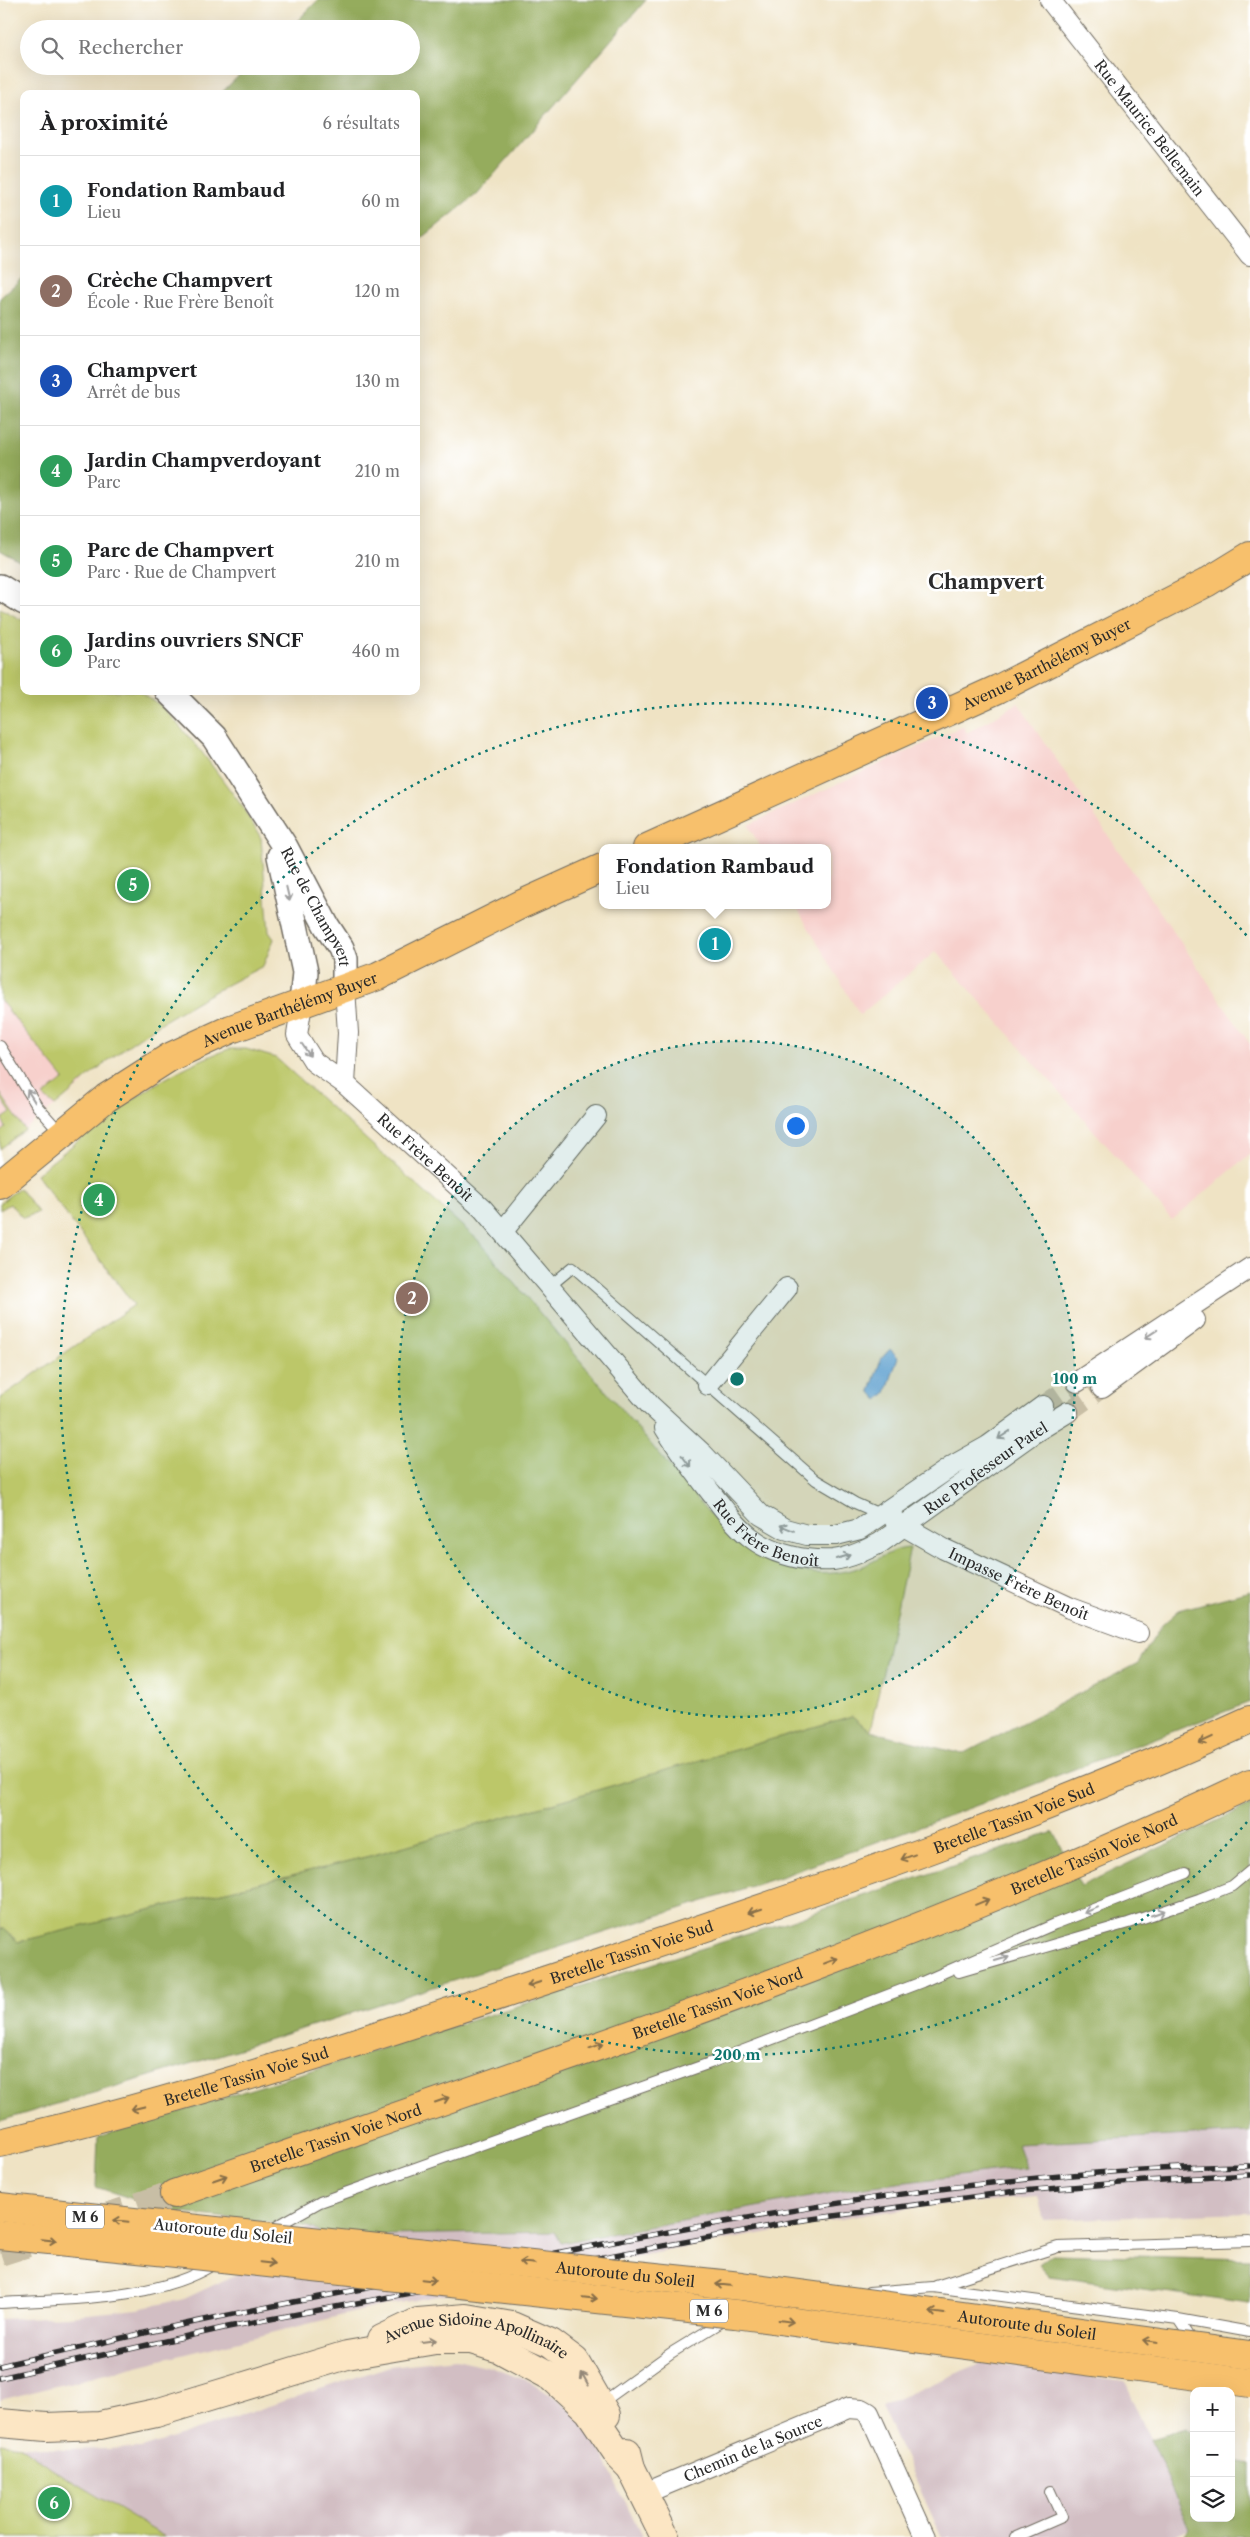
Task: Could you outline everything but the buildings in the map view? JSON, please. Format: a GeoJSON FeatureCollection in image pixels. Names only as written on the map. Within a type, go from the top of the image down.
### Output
{"type":"FeatureCollection","features":[{"type":"Feature","properties":{"kind":"main road","name":"Avenue Barthélémy Buyer"},"geometry":{"type":"LineString","coordinates":[[656,844],[1006,685],[1206,583],[1250,556]]}},
{"type":"Feature","properties":{"kind":"main road","name":"Avenue Barthélémy Buyer"},"geometry":{"type":"LineString","coordinates":[[0,1185],[106,1098],[170,1057],[231,1029],[386,972],[522,904],[599,869]]}},
{"type":"Feature","properties":{"kind":"main road","name":"Bretelle Tassin Voie Sud"},"geometry":{"type":"LineString","coordinates":[[0,2143],[172,2100],[320,2055],[783,1902],[1078,1793],[1250,1720]]}},
{"type":"Feature","properties":{"kind":"main road","name":"Bretelle Tassin Voie Nord"},"geometry":{"type":"LineString","coordinates":[[174,2194],[804,1971],[1048,1876],[1250,1784]]}},
{"type":"Feature","properties":{"kind":"main road","name":"Autoroute du Soleil"},"geometry":{"type":"LineString","coordinates":[[0,2207],[168,2239],[1250,2383]]}},
{"type":"Feature","properties":{"kind":"main road","name":"Autoroute du Soleil"},"geometry":{"type":"LineString","coordinates":[[0,2235],[168,2239],[740,2286],[1250,2355]]}},
{"type":"Feature","properties":{"kind":"main road","name":"Avenue Sidoine Apollinaire"},"geometry":{"type":"LineString","coordinates":[[0,2423],[38,2427],[76,2427],[126,2420],[346,2355],[435,2340],[472,2340],[500,2349],[552,2377],[594,2408],[619,2433],[628,2453],[631,2468],[665,2537]]}},
{"type":"Feature","properties":{"kind":"street","name":"Rue Maurice Bellemain"},"geometry":{"type":"LineString","coordinates":[[1050,0],[1250,255]]}},
{"type":"Feature","properties":{"kind":"street"},"geometry":{"type":"LineString","coordinates":[[0,587],[20,600]]}},
{"type":"Feature","properties":{"kind":"street","name":"Rue de Champvert"},"geometry":{"type":"LineString","coordinates":[[172,695],[214,737],[285,847],[326,925],[341,948],[345,959],[345,988]]}},
{"type":"Feature","properties":{"kind":"street","name":"Rue de Champvert"},"geometry":{"type":"LineString","coordinates":[[274,829],[305,972],[302,1004]]}},
{"type":"Feature","properties":{"kind":"street"},"geometry":{"type":"LineString","coordinates":[[345,988],[348,1033],[345,1084]]}},
{"type":"Feature","properties":{"kind":"street","name":"Rue Frère Benoît"},"geometry":{"type":"LineString","coordinates":[[302,1004],[297,1035],[314,1062],[345,1084],[483,1209],[650,1406],[683,1457],[732,1519],[753,1539],[778,1552],[811,1559],[834,1560],[860,1552],[880,1543],[904,1526]]}},
{"type":"Feature","properties":{"kind":"street"},"geometry":{"type":"LineString","coordinates":[[503,1231],[596,1116]]}},
{"type":"Feature","properties":{"kind":"street"},"geometry":{"type":"LineString","coordinates":[[1078,1382],[1250,1268]]}},
{"type":"Feature","properties":{"kind":"street"},"geometry":{"type":"LineString","coordinates":[[1102,1388],[1250,1281]]}},
{"type":"Feature","properties":{"kind":"street"},"geometry":{"type":"LineString","coordinates":[[708,1385],[788,1288]]}},
{"type":"Feature","properties":{"kind":"street","name":"Rue Frère Benoît"},"geometry":{"type":"LineString","coordinates":[[650,1406],[702,1453],[761,1515],[785,1529],[807,1535],[836,1535],[860,1529],[882,1515]]}},
{"type":"Feature","properties":{"kind":"street","name":"Rue Professeur Patel"},"geometry":{"type":"LineString","coordinates":[[882,1515],[954,1465],[988,1446],[1024,1422],[1043,1406]]}},
{"type":"Feature","properties":{"kind":"street","name":"Rue Professeur Patel"},"geometry":{"type":"LineString","coordinates":[[904,1526],[1032,1434],[1068,1412]]}},
{"type":"Feature","properties":{"kind":"street"},"geometry":{"type":"LineString","coordinates":[[882,1515],[904,1526]]}},
{"type":"Feature","properties":{"kind":"street","name":"Impasse Frère Benoît"},"geometry":{"type":"LineString","coordinates":[[904,1526],[944,1549],[1070,1608],[1138,1634]]}},
{"type":"Feature","properties":{"kind":"street","name":"Chemin de la Source"},"geometry":{"type":"LineString","coordinates":[[643,2494],[849,2408],[862,2409],[869,2413],[924,2537]]}},
{"type":"Feature","properties":{"kind":"lane"},"geometry":{"type":"LineString","coordinates":[[0,1046],[38,1106],[62,1134]]}},
{"type":"Feature","properties":{"kind":"lane"},"geometry":{"type":"LineString","coordinates":[[550,1286],[573,1267],[816,1480],[855,1503],[882,1515]]}},
{"type":"Feature","properties":{"kind":"lane"},"geometry":{"type":"LineString","coordinates":[[922,1982],[1146,1917],[1232,1886],[1250,1871]]}},
{"type":"Feature","properties":{"kind":"lane"},"geometry":{"type":"LineString","coordinates":[[0,2303],[106,2296],[174,2283],[211,2266],[257,2236],[320,2202],[710,2063],[922,1982],[1055,1924],[1186,1873]]}},
{"type":"Feature","properties":{"kind":"lane"},"geometry":{"type":"LineString","coordinates":[[772,2301],[933,2287],[1058,2248],[1250,2241]]}},
{"type":"Feature","properties":{"kind":"lane"},"geometry":{"type":"LineString","coordinates":[[933,2287],[1178,2319],[1250,2332]]}},
{"type":"Feature","properties":{"kind":"lane"},"geometry":{"type":"LineString","coordinates":[[594,2408],[671,2353],[753,2302]]}},
{"type":"Feature","properties":{"kind":"lane"},"geometry":{"type":"LineString","coordinates":[[1178,2319],[1194,2344],[1236,2390],[1250,2394]]}},
{"type":"Feature","properties":{"kind":"lane"},"geometry":{"type":"LineString","coordinates":[[1194,2344],[1250,2349]]}},
{"type":"Feature","properties":{"kind":"lane"},"geometry":{"type":"LineString","coordinates":[[1016,2537],[1062,2517],[1050,2491]]}},
{"type":"Feature","properties":{"kind":"shaded area"},"geometry":{"type":"Polygon","coordinates":[[[1018,703],[1250,1044],[1250,1154],[1172,1220],[936,951],[860,1015],[797,909],[831,909],[831,844],[759,844],[748,825],[963,726],[967,733],[1018,703]]]}},
{"type":"Feature","properties":{"kind":"shaded area"},"geometry":{"type":"Polygon","coordinates":[[[0,985],[84,1083],[0,1149],[0,985]]]}},
{"type":"Feature","properties":{"kind":"shaded area"},"geometry":{"type":"Polygon","coordinates":[[[1250,2132],[1250,2213],[1044,2220],[1038,2197],[927,2206],[869,2214],[458,2289],[458,2292],[372,2308],[0,2400],[0,2319],[68,2316],[138,2309],[184,2299],[235,2275],[271,2248],[309,2227],[327,2236],[555,2232],[561,2243],[864,2187],[1025,2168],[1016,2144],[1250,2132]]]}},
{"type":"Feature","properties":{"kind":"shaded area"},"geometry":{"type":"Polygon","coordinates":[[[456,2359],[491,2367],[533,2383],[586,2420],[642,2537],[0,2537],[0,2443],[65,2450],[142,2448],[390,2366],[456,2359]]]}},
{"type":"Feature","properties":{"kind":"shaded area"},"geometry":{"type":"Polygon","coordinates":[[[983,2362],[1124,2381],[1190,2528],[1172,2537],[942,2537],[881,2406],[983,2362]]]}},
{"type":"Feature","properties":{"kind":"green space"},"geometry":{"type":"Polygon","coordinates":[[[318,0],[646,0],[477,194],[420,240],[420,90],[224,90],[240,75],[420,75],[420,20],[298,20],[318,0]]]}},
{"type":"Feature","properties":{"kind":"green space"},"geometry":{"type":"Polygon","coordinates":[[[20,280],[20,562],[0,550],[0,298],[20,280]]]}},
{"type":"Feature","properties":{"kind":"green space"},"geometry":{"type":"Polygon","coordinates":[[[0,608],[20,619],[20,695],[144,695],[162,706],[201,751],[242,806],[261,838],[269,932],[274,939],[263,966],[165,1020],[103,1064],[55,1106],[43,1096],[64,1079],[0,1000],[0,608]]]}},
{"type":"Feature","properties":{"kind":"green space"},"geometry":{"type":"Polygon","coordinates":[[[229,1049],[246,1049],[276,1058],[480,1242],[719,1525],[749,1549],[784,1567],[802,1572],[821,1574],[860,1567],[897,1550],[910,1548],[870,1731],[852,1716],[374,1855],[18,1942],[4,1929],[0,1929],[0,1398],[134,1305],[36,1174],[104,1120],[151,1087],[176,1072],[229,1049]]]}},
{"type":"Feature","properties":{"kind":"green space"},"geometry":{"type":"Polygon","coordinates":[[[0,1093],[25,1130],[0,1149],[0,1133],[6,1128],[2,1119],[11,1113],[0,1097],[0,1093]]]}},
{"type":"Feature","properties":{"kind":"green space"},"geometry":{"type":"Polygon","coordinates":[[[19,1188],[37,1213],[23,1218],[10,1204],[0,1210],[0,1203],[19,1188]]]}},
{"type":"Feature","properties":{"kind":"green space"},"geometry":{"type":"Polygon","coordinates":[[[1250,1591],[1250,1702],[1022,1789],[783,1876],[220,2055],[0,2121],[0,1929],[4,1929],[18,1942],[374,1855],[852,1716],[870,1731],[962,1754],[1138,1663],[1162,1625],[1179,1610],[1250,1591]]]}},
{"type":"Feature","properties":{"kind":"green space"},"geometry":{"type":"Polygon","coordinates":[[[1250,1805],[1250,2132],[1017,2144],[1026,2168],[864,2187],[561,2243],[555,2232],[327,2236],[309,2227],[173,2212],[96,2187],[98,2137],[777,1925],[1054,1832],[1081,1886],[1250,1805]]]}},
{"type":"Feature","properties":{"kind":"green space"},"geometry":{"type":"Polygon","coordinates":[[[1052,2254],[1250,2259],[1250,2304],[1050,2276],[1039,2264],[1052,2254]]]}},
{"type":"Feature","properties":{"kind":"green space"},"geometry":{"type":"Polygon","coordinates":[[[1186,2429],[1190,2432],[1190,2522],[1235,2522],[1235,2462],[1250,2465],[1250,2537],[1184,2537],[1190,2528],[1150,2439],[1186,2429]]]}},
{"type":"Feature","properties":{"kind":"green space"},"geometry":{"type":"Polygon","coordinates":[[[0,2443],[20,2446],[52,2469],[165,2537],[0,2537],[0,2443]]]}},
{"type":"Feature","properties":{"kind":"water"},"geometry":{"type":"Polygon","coordinates":[[[890,1349],[898,1357],[886,1393],[878,1400],[870,1391],[881,1359],[890,1349]]]}},
{"type":"Feature","properties":{"kind":"tunnel"},"geometry":{"type":"LineString","coordinates":[[1043,1406],[1077,1382]]}},
{"type":"Feature","properties":{"kind":"tunnel"},"geometry":{"type":"LineString","coordinates":[[1068,1412],[1102,1388]]}},
{"type":"Feature","properties":{"kind":"tunnel"},"geometry":{"type":"LineString","coordinates":[[99,2220],[174,2194]]}},
{"type":"Feature","properties":{"kind":"tunnel"},"geometry":{"type":"LineString","coordinates":[[0,2252],[44,2238]]}},
{"type":"Feature","properties":{"kind":"railway"},"geometry":{"type":"LineString","coordinates":[[0,2366],[307,2299],[728,2221],[815,2207],[988,2183],[1162,2169],[1250,2166]]}},
{"type":"Feature","properties":{"kind":"railway"},"geometry":{"type":"LineString","coordinates":[[0,2378],[228,2327],[797,2221],[1009,2192],[1250,2175]]}},
{"type":"Feature","properties":{"kind":"place","name":"Champvert"},"geometry":{"type":"Point","coordinates":[932,703]}},
{"type":"Feature","properties":{"kind":"place","name":"Parc de Champvert"},"geometry":{"type":"Point","coordinates":[133,885]}},
{"type":"Feature","properties":{"kind":"place","name":"Fondation Rambaud"},"geometry":{"type":"Point","coordinates":[715,944]}},
{"type":"Feature","properties":{"kind":"place","name":"Jardin Champverdoyant"},"geometry":{"type":"Point","coordinates":[99,1200]}},
{"type":"Feature","properties":{"kind":"place","name":"Crèche Champvert"},"geometry":{"type":"Point","coordinates":[412,1298]}},
{"type":"Feature","properties":{"kind":"place","name":"Jardins ouvriers SNCF"},"geometry":{"type":"Point","coordinates":[54,2503]}},
{"type":"Feature","properties":{"kind":"district","name":"Champvert"},"geometry":{"type":"Point","coordinates":[986,582]}}]}
